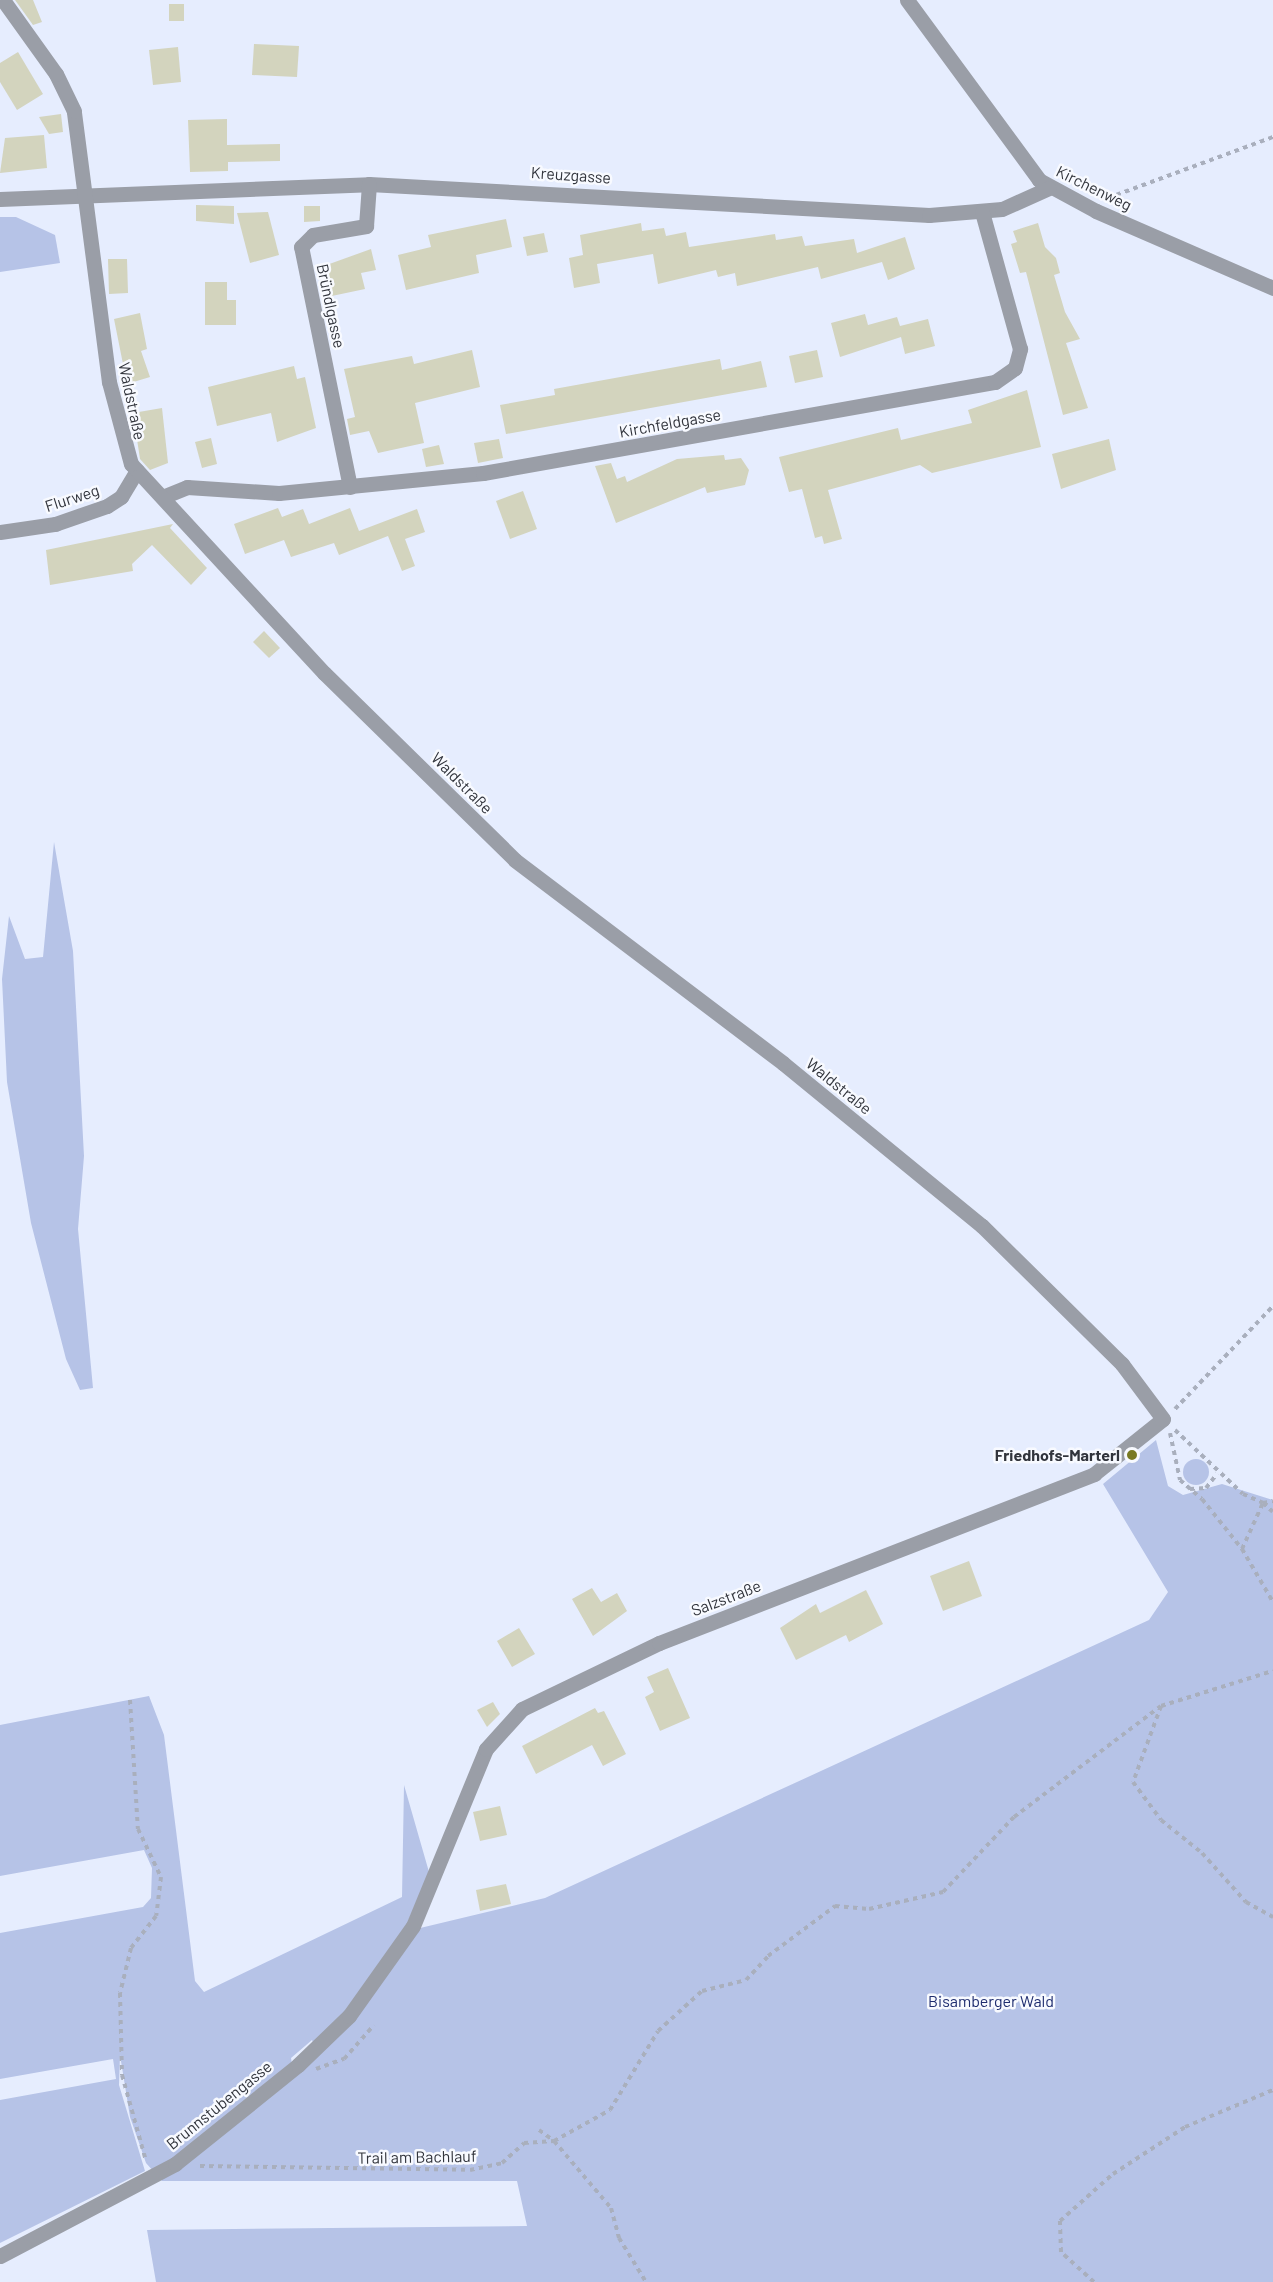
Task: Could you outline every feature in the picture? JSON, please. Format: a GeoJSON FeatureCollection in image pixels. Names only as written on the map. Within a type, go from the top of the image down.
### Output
{"type":"FeatureCollection","features":[{"type":"Feature","properties":{"kind":"street","name":"Waldstraße"},"geometry":{"type":"LineString","coordinates":[[3,0],[70,98],[109,382],[125,453],[137,470],[165,496],[285,632],[515,860],[783,1063],[982,1226],[1122,1364],[1163,1419]]}},
{"type":"Feature","properties":{"kind":"street","name":"Kirchenweg"},"geometry":{"type":"LineString","coordinates":[[907,0],[1014,151],[1049,188],[1096,211],[1273,288]]}},
{"type":"Feature","properties":{"kind":"street","name":"Kreuzgasse"},"geometry":{"type":"LineString","coordinates":[[0,200],[369,184],[889,214],[982,212],[1028,201],[1049,188]]}},
{"type":"Feature","properties":{"kind":"street","name":"Bründlgasse"},"geometry":{"type":"LineString","coordinates":[[350,487],[301,247],[313,235],[366,226],[369,184]]}},
{"type":"Feature","properties":{"kind":"street","name":"Kirchfeldgasse"},"geometry":{"type":"LineString","coordinates":[[165,496],[187,487],[268,493],[483,473],[995,382],[1015,368],[1020,349],[982,212]]}},
{"type":"Feature","properties":{"kind":"street","name":"Flurweg"},"geometry":{"type":"LineString","coordinates":[[0,532],[55,524],[107,506],[121,497],[137,470]]}},
{"type":"Feature","properties":{"kind":"street","name":"Salzstraße"},"geometry":{"type":"LineString","coordinates":[[413,1926],[483,1756],[498,1732],[532,1702],[658,1643],[1094,1474],[1163,1419]]}},
{"type":"Feature","properties":{"kind":"street","name":"Brunnstubengasse"},"geometry":{"type":"LineString","coordinates":[[0,2256],[175,2164],[298,2065],[362,2001],[413,1926]]}},
{"type":"Feature","properties":{"kind":"path"},"geometry":{"type":"LineString","coordinates":[[1096,211],[1115,194],[1273,137]]}},
{"type":"Feature","properties":{"kind":"path"},"geometry":{"type":"LineString","coordinates":[[1163,1419],[1273,1306]]}},
{"type":"Feature","properties":{"kind":"path"},"geometry":{"type":"LineString","coordinates":[[1163,1419],[1217,1474],[1263,1503],[1273,1512]]}},
{"type":"Feature","properties":{"kind":"path"},"geometry":{"type":"LineString","coordinates":[[1163,1419],[1174,1441],[1180,1480],[1242,1549],[1273,1602]]}},
{"type":"Feature","properties":{"kind":"path"},"geometry":{"type":"LineString","coordinates":[[1189,1489],[1206,1488],[1217,1474]]}},
{"type":"Feature","properties":{"kind":"path"},"geometry":{"type":"LineString","coordinates":[[1263,1503],[1273,1501]]}},
{"type":"Feature","properties":{"kind":"path"},"geometry":{"type":"LineString","coordinates":[[1242,1549],[1263,1503]]}},
{"type":"Feature","properties":{"kind":"path"},"geometry":{"type":"LineString","coordinates":[[554,2141],[610,2110],[658,2031],[702,1991],[746,1980],[768,1956],[835,1906],[869,1909],[943,1892],[1014,1817],[1161,1706],[1273,1671]]}},
{"type":"Feature","properties":{"kind":"path","name":"Trail am Bachlauf"},"geometry":{"type":"LineString","coordinates":[[130,1700],[138,1829],[157,1862],[161,1901],[125,1963],[122,2075],[146,2163],[238,2170],[470,2170],[502,2163],[524,2143],[554,2141]]}},
{"type":"Feature","properties":{"kind":"path"},"geometry":{"type":"LineString","coordinates":[[1161,1706],[1133,1782],[1161,1820],[1202,1853],[1246,1902],[1273,1917]]}},
{"type":"Feature","properties":{"kind":"path"},"geometry":{"type":"LineString","coordinates":[[298,2065],[322,2070],[363,2043],[375,2025]]}},
{"type":"Feature","properties":{"kind":"path"},"geometry":{"type":"LineString","coordinates":[[1094,2282],[1061,2252],[1060,2221],[1113,2174],[1185,2127],[1273,2090]]}},
{"type":"Feature","properties":{"kind":"path"},"geometry":{"type":"LineString","coordinates":[[538,2130],[554,2141],[610,2208],[619,2238],[646,2282]]}},
{"type":"Feature","properties":{"kind":"green space"},"geometry":{"type":"Polygon","coordinates":[[[0,217],[16,217],[55,235],[60,263],[0,272],[0,217]]]}},
{"type":"Feature","properties":{"kind":"green space"},"geometry":{"type":"Polygon","coordinates":[[[54,842],[73,951],[84,1156],[78,1229],[93,1388],[80,1390],[66,1359],[31,1223],[7,1082],[2,979],[9,916],[25,959],[43,957],[54,842]]]}},
{"type":"Feature","properties":{"kind":"green space","name":"Bisamberger Wald"},"geometry":{"type":"Polygon","coordinates":[[[1156,1440],[1168,1486],[1183,1495],[1222,1484],[1273,1500],[1273,2282],[156,2282],[147,2230],[527,2226],[517,2181],[162,2181],[146,2163],[130,2117],[120,2055],[119,2085],[145,2171],[0,2243],[0,2100],[116,2079],[113,2059],[0,2079],[0,1933],[143,1907],[151,1898],[152,1868],[144,1850],[0,1876],[0,1725],[149,1696],[164,1735],[195,1981],[204,1992],[402,1897],[404,1785],[429,1872],[406,1926],[349,2009],[314,2045],[312,2040],[291,2058],[294,2076],[416,1929],[545,1898],[1149,1620],[1168,1592],[1103,1484],[1156,1440]]]}},
{"type":"Feature","properties":{"kind":"green space"},"geometry":{"type":"Polygon","coordinates":[[[1196,1459],[1206,1462],[1209,1472],[1206,1482],[1196,1485],[1186,1482],[1183,1472],[1186,1462],[1196,1459]]]}},
{"type":"Feature","properties":{"kind":"building"},"geometry":{"type":"Polygon","coordinates":[[[15,0],[33,0],[42,22],[33,25],[15,0]]]}},
{"type":"Feature","properties":{"kind":"building"},"geometry":{"type":"Polygon","coordinates":[[[169,4],[184,4],[184,21],[169,21],[169,4]]]}},
{"type":"Feature","properties":{"kind":"building"},"geometry":{"type":"Polygon","coordinates":[[[254,44],[299,46],[297,77],[252,75],[254,44]]]}},
{"type":"Feature","properties":{"kind":"building"},"geometry":{"type":"Polygon","coordinates":[[[178,47],[181,82],[153,85],[149,50],[178,47]]]}},
{"type":"Feature","properties":{"kind":"building"},"geometry":{"type":"Polygon","coordinates":[[[18,52],[43,94],[17,110],[0,82],[0,63],[18,52]]]}},
{"type":"Feature","properties":{"kind":"building"},"geometry":{"type":"Polygon","coordinates":[[[61,114],[63,132],[49,134],[39,117],[61,114]]]}},
{"type":"Feature","properties":{"kind":"building"},"geometry":{"type":"Polygon","coordinates":[[[227,119],[227,145],[280,144],[280,161],[228,162],[228,171],[190,172],[188,120],[227,119]]]}},
{"type":"Feature","properties":{"kind":"building"},"geometry":{"type":"Polygon","coordinates":[[[44,135],[47,168],[0,173],[5,138],[44,135]]]}},
{"type":"Feature","properties":{"kind":"building"},"geometry":{"type":"Polygon","coordinates":[[[196,205],[234,206],[234,224],[196,221],[196,205]]]}},
{"type":"Feature","properties":{"kind":"building"},"geometry":{"type":"Polygon","coordinates":[[[304,206],[320,206],[320,221],[304,222],[304,206]]]}},
{"type":"Feature","properties":{"kind":"building"},"geometry":{"type":"Polygon","coordinates":[[[268,212],[279,255],[250,263],[237,213],[268,212]]]}},
{"type":"Feature","properties":{"kind":"building"},"geometry":{"type":"Polygon","coordinates":[[[506,219],[512,247],[476,255],[479,273],[406,290],[398,255],[431,247],[428,235],[506,219]]]}},
{"type":"Feature","properties":{"kind":"building"},"geometry":{"type":"Polygon","coordinates":[[[641,223],[642,231],[664,228],[666,236],[686,232],[689,247],[775,234],[776,240],[802,236],[805,246],[854,239],[857,253],[905,237],[915,269],[888,280],[882,262],[821,279],[818,267],[737,286],[735,273],[718,277],[716,270],[658,284],[653,254],[597,264],[600,283],[574,288],[569,258],[583,255],[580,235],[641,223]]]}},
{"type":"Feature","properties":{"kind":"building"},"geometry":{"type":"Polygon","coordinates":[[[1038,223],[1045,247],[1056,258],[1060,273],[1054,275],[1065,312],[1080,339],[1066,343],[1088,408],[1063,415],[1026,272],[1020,273],[1011,244],[1017,242],[1013,231],[1038,223]]]}},
{"type":"Feature","properties":{"kind":"building"},"geometry":{"type":"Polygon","coordinates":[[[544,233],[548,252],[527,256],[523,237],[544,233]]]}},
{"type":"Feature","properties":{"kind":"building"},"geometry":{"type":"Polygon","coordinates":[[[371,249],[376,270],[361,273],[365,289],[327,297],[321,267],[371,249]]]}},
{"type":"Feature","properties":{"kind":"building"},"geometry":{"type":"Polygon","coordinates":[[[108,259],[127,259],[128,293],[109,294],[108,259]]]}},
{"type":"Feature","properties":{"kind":"building"},"geometry":{"type":"Polygon","coordinates":[[[205,282],[227,282],[227,300],[236,300],[236,325],[205,325],[205,282]]]}},
{"type":"Feature","properties":{"kind":"building"},"geometry":{"type":"Polygon","coordinates":[[[140,313],[147,349],[141,351],[150,377],[127,384],[114,319],[140,313]]]}},
{"type":"Feature","properties":{"kind":"building"},"geometry":{"type":"Polygon","coordinates":[[[865,314],[868,325],[897,317],[900,326],[928,319],[935,346],[905,354],[901,337],[840,357],[831,323],[865,314]]]}},
{"type":"Feature","properties":{"kind":"building"},"geometry":{"type":"Polygon","coordinates":[[[472,350],[480,387],[415,403],[424,443],[378,453],[369,431],[350,435],[347,419],[355,417],[344,369],[412,356],[414,364],[472,350]]]}},
{"type":"Feature","properties":{"kind":"building"},"geometry":{"type":"Polygon","coordinates":[[[817,350],[823,377],[795,383],[789,356],[817,350]]]}},
{"type":"Feature","properties":{"kind":"building"},"geometry":{"type":"Polygon","coordinates":[[[720,359],[722,370],[761,361],[767,387],[506,434],[500,405],[555,395],[554,389],[720,359]]]}},
{"type":"Feature","properties":{"kind":"building"},"geometry":{"type":"Polygon","coordinates":[[[294,366],[297,379],[305,377],[316,428],[277,442],[271,413],[217,426],[208,387],[294,366]]]}},
{"type":"Feature","properties":{"kind":"building"},"geometry":{"type":"Polygon","coordinates":[[[1027,390],[1041,447],[932,473],[920,465],[828,490],[842,539],[824,544],[822,536],[815,538],[802,489],[789,492],[779,457],[898,428],[901,440],[972,423],[968,410],[1027,390]]]}},
{"type":"Feature","properties":{"kind":"building"},"geometry":{"type":"Polygon","coordinates":[[[162,408],[168,463],[150,470],[140,459],[133,413],[162,408]]]}},
{"type":"Feature","properties":{"kind":"building"},"geometry":{"type":"Polygon","coordinates":[[[211,438],[217,464],[202,468],[195,442],[211,438]]]}},
{"type":"Feature","properties":{"kind":"building"},"geometry":{"type":"Polygon","coordinates":[[[499,439],[503,458],[478,463],[474,443],[499,439]]]}},
{"type":"Feature","properties":{"kind":"building"},"geometry":{"type":"Polygon","coordinates":[[[1109,439],[1116,470],[1061,489],[1052,454],[1109,439]]]}},
{"type":"Feature","properties":{"kind":"building"},"geometry":{"type":"Polygon","coordinates":[[[439,445],[444,464],[426,467],[422,449],[439,445]]]}},
{"type":"Feature","properties":{"kind":"building"},"geometry":{"type":"Polygon","coordinates":[[[724,455],[725,460],[741,458],[749,470],[745,485],[707,493],[705,487],[616,523],[595,466],[611,463],[617,479],[625,476],[627,482],[677,459],[724,455]]]}},
{"type":"Feature","properties":{"kind":"building"},"geometry":{"type":"Polygon","coordinates":[[[523,491],[537,529],[510,539],[496,501],[523,491]]]}},
{"type":"Feature","properties":{"kind":"building"},"geometry":{"type":"Polygon","coordinates":[[[278,508],[282,517],[303,509],[309,524],[350,508],[359,531],[417,509],[425,532],[405,539],[415,566],[402,571],[388,536],[339,555],[334,543],[291,557],[284,540],[245,554],[234,524],[278,508]]]}},
{"type":"Feature","properties":{"kind":"building"},"geometry":{"type":"Polygon","coordinates":[[[173,524],[170,528],[207,568],[191,585],[152,545],[132,564],[133,571],[50,585],[46,550],[173,524]]]}},
{"type":"Feature","properties":{"kind":"building"},"geometry":{"type":"Polygon","coordinates":[[[264,631],[280,648],[269,658],[253,642],[264,631]]]}},
{"type":"Feature","properties":{"kind":"building"},"geometry":{"type":"Polygon","coordinates":[[[969,1561],[982,1596],[943,1611],[930,1576],[969,1561]]]}},
{"type":"Feature","properties":{"kind":"building"},"geometry":{"type":"Polygon","coordinates":[[[592,1588],[601,1602],[617,1593],[627,1611],[593,1636],[572,1599],[592,1588]]]}},
{"type":"Feature","properties":{"kind":"building"},"geometry":{"type":"Polygon","coordinates":[[[866,1590],[883,1624],[849,1642],[846,1635],[796,1660],[780,1628],[816,1604],[820,1613],[866,1590]]]}},
{"type":"Feature","properties":{"kind":"building"},"geometry":{"type":"Polygon","coordinates":[[[519,1628],[535,1654],[512,1667],[497,1641],[519,1628]]]}},
{"type":"Feature","properties":{"kind":"building"},"geometry":{"type":"Polygon","coordinates":[[[668,1668],[690,1718],[660,1731],[645,1697],[654,1692],[647,1677],[668,1668]]]}},
{"type":"Feature","properties":{"kind":"building"},"geometry":{"type":"Polygon","coordinates":[[[493,1702],[500,1714],[487,1727],[477,1710],[493,1702]]]}},
{"type":"Feature","properties":{"kind":"building"},"geometry":{"type":"Polygon","coordinates":[[[595,1708],[598,1713],[604,1711],[626,1754],[603,1766],[592,1745],[536,1774],[522,1746],[595,1708]]]}},
{"type":"Feature","properties":{"kind":"building"},"geometry":{"type":"Polygon","coordinates":[[[500,1806],[507,1835],[480,1841],[473,1812],[500,1806]]]}},
{"type":"Feature","properties":{"kind":"building"},"geometry":{"type":"Polygon","coordinates":[[[506,1884],[511,1904],[480,1911],[476,1890],[506,1884]]]}},
{"type":"Feature","properties":{"kind":"place","name":"Friedhofs-Marterl"},"geometry":{"type":"Point","coordinates":[1132,1455]}}]}
